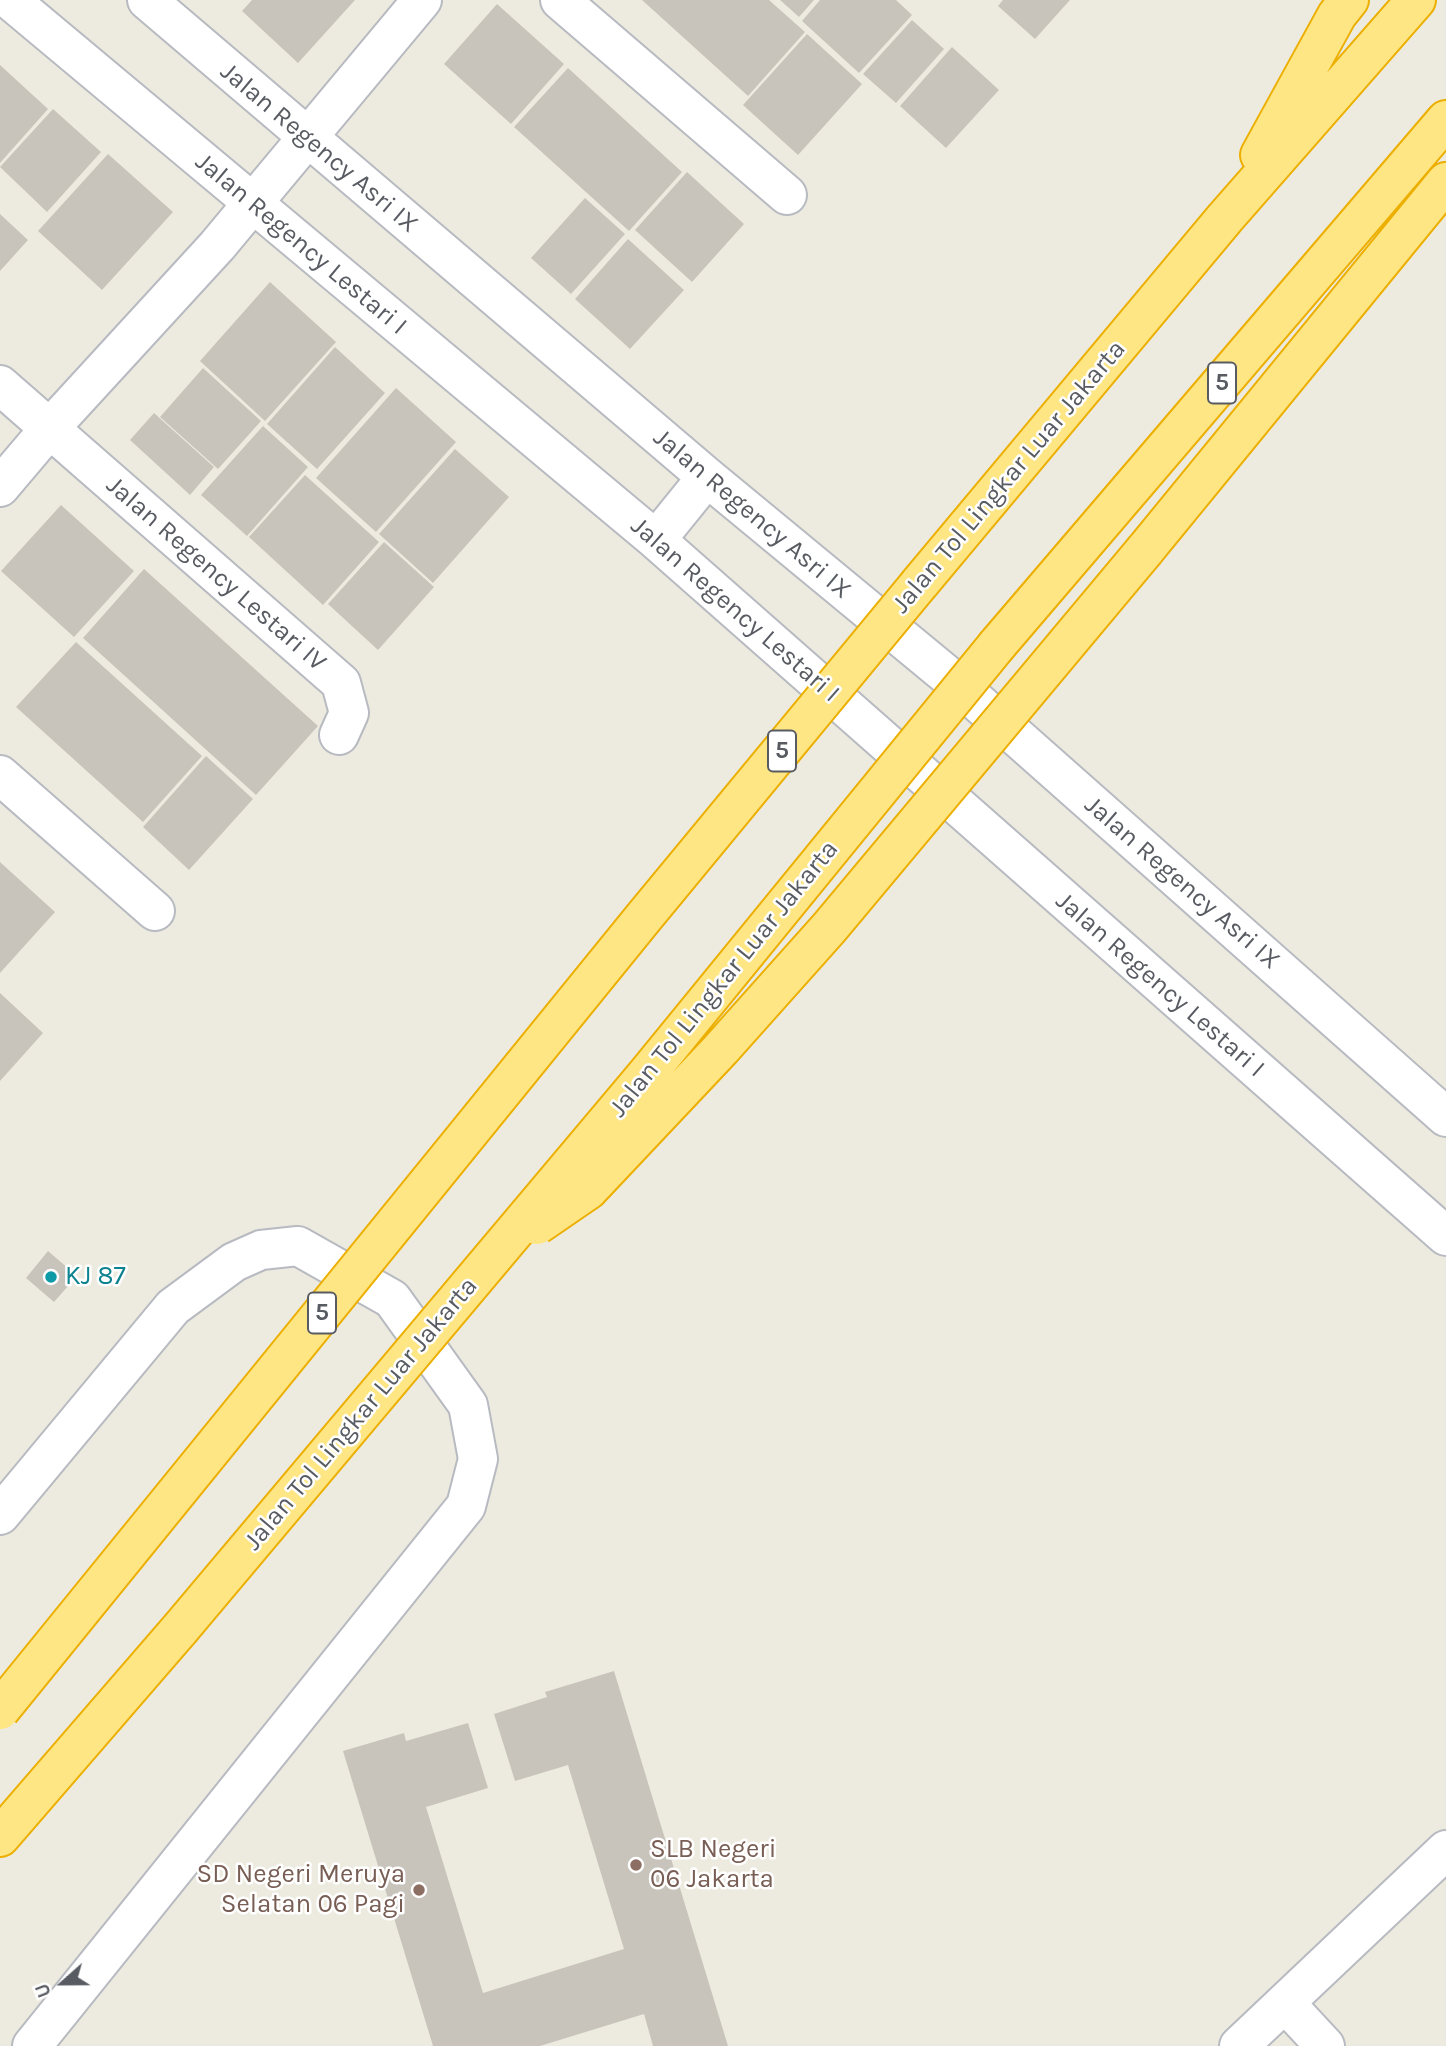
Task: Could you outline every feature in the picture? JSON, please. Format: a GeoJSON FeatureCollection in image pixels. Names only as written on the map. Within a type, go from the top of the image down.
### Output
{"type":"FeatureCollection","features":[{"type":"Feature","properties":{"kind":"highway"},"geometry":{"type":"LineString","coordinates":[[1226,218],[1337,15],[1349,0]]}},
{"type":"Feature","properties":{"kind":"highway","name":"Jalan Tol Lingkar Luar Jakarta"},"geometry":{"type":"LineString","coordinates":[[0,1710],[644,917],[919,584],[1226,218],[1416,0]]}},
{"type":"Feature","properties":{"kind":"highway","name":"Jalan Tol Lingkar Luar Jakarta"},"geometry":{"type":"LineString","coordinates":[[0,1837],[180,1629],[647,1074],[998,645],[1446,120]]}},
{"type":"Feature","properties":{"kind":"highway"},"geometry":{"type":"LineString","coordinates":[[495,1254],[588,1190],[829,928],[1145,550],[1446,182]]}},
{"type":"Feature","properties":{"kind":"street","name":"Jalan Regency Lestari I"},"geometry":{"type":"LineString","coordinates":[[10,0],[257,197],[660,536],[1446,1236]]}},
{"type":"Feature","properties":{"kind":"street","name":"Jalan Regency Asri IX"},"geometry":{"type":"LineString","coordinates":[[147,0],[302,144],[701,484],[948,676],[1446,1117]]}},
{"type":"Feature","properties":{"kind":"street"},"geometry":{"type":"LineString","coordinates":[[0,487],[50,428],[218,246],[422,0]]}},
{"type":"Feature","properties":{"kind":"street"},"geometry":{"type":"LineString","coordinates":[[560,0],[787,195]]}},
{"type":"Feature","properties":{"kind":"street","name":"Jalan Regency Lestari IV"},"geometry":{"type":"LineString","coordinates":[[0,385],[341,683],[349,713],[339,736]]}},
{"type":"Feature","properties":{"kind":"street"},"geometry":{"type":"LineString","coordinates":[[660,536],[701,484]]}},
{"type":"Feature","properties":{"kind":"street"},"geometry":{"type":"LineString","coordinates":[[0,775],[155,911]]}},
{"type":"Feature","properties":{"kind":"street"},"geometry":{"type":"LineString","coordinates":[[0,1515],[173,1307],[234,1262],[261,1250],[298,1246],[392,1299],[468,1405],[478,1459],[466,1506],[32,2046]]}},
{"type":"Feature","properties":{"kind":"street"},"geometry":{"type":"LineString","coordinates":[[1239,2046],[1446,1850]]}},
{"type":"Feature","properties":{"kind":"street"},"geometry":{"type":"LineString","coordinates":[[1286,2004],[1325,2046]]}},
{"type":"Feature","properties":{"kind":"building"},"geometry":{"type":"Polygon","coordinates":[[[252,0],[355,0],[298,63],[242,11],[252,0]]]}},
{"type":"Feature","properties":{"kind":"building"},"geometry":{"type":"Polygon","coordinates":[[[642,0],[769,0],[805,32],[748,96],[642,0]]]}},
{"type":"Feature","properties":{"kind":"building"},"geometry":{"type":"Polygon","coordinates":[[[780,0],[814,0],[799,17],[780,0]]]}},
{"type":"Feature","properties":{"kind":"building"},"geometry":{"type":"Polygon","coordinates":[[[820,0],[896,0],[912,15],[859,73],[802,21],[820,0]]]}},
{"type":"Feature","properties":{"kind":"building"},"geometry":{"type":"Polygon","coordinates":[[[1003,0],[1070,0],[1035,39],[998,6],[1003,0]]]}},
{"type":"Feature","properties":{"kind":"building"},"geometry":{"type":"Polygon","coordinates":[[[497,4],[564,64],[511,124],[444,64],[497,4]]]}},
{"type":"Feature","properties":{"kind":"building"},"geometry":{"type":"Polygon","coordinates":[[[912,20],[944,49],[896,103],[863,74],[912,20]]]}},
{"type":"Feature","properties":{"kind":"building"},"geometry":{"type":"Polygon","coordinates":[[[807,34],[862,84],[798,155],[743,105],[807,34]]]}},
{"type":"Feature","properties":{"kind":"building"},"geometry":{"type":"Polygon","coordinates":[[[952,47],[999,90],[946,148],[900,106],[952,47]]]}},
{"type":"Feature","properties":{"kind":"building"},"geometry":{"type":"Polygon","coordinates":[[[0,65],[48,109],[0,163],[0,65]]]}},
{"type":"Feature","properties":{"kind":"building"},"geometry":{"type":"Polygon","coordinates":[[[568,68],[682,172],[629,231],[514,127],[568,68]]]}},
{"type":"Feature","properties":{"kind":"building"},"geometry":{"type":"Polygon","coordinates":[[[53,109],[101,152],[47,212],[0,167],[53,109]]]}},
{"type":"Feature","properties":{"kind":"building"},"geometry":{"type":"Polygon","coordinates":[[[108,154],[173,212],[102,290],[38,231],[108,154]]]}},
{"type":"Feature","properties":{"kind":"building"},"geometry":{"type":"Polygon","coordinates":[[[687,172],[744,224],[692,282],[635,230],[687,172]]]}},
{"type":"Feature","properties":{"kind":"building"},"geometry":{"type":"Polygon","coordinates":[[[585,198],[625,234],[571,294],[531,258],[585,198]]]}},
{"type":"Feature","properties":{"kind":"building"},"geometry":{"type":"Polygon","coordinates":[[[0,214],[28,240],[0,271],[0,214]]]}},
{"type":"Feature","properties":{"kind":"building"},"geometry":{"type":"Polygon","coordinates":[[[628,239],[684,290],[630,349],[575,299],[628,239]]]}},
{"type":"Feature","properties":{"kind":"building"},"geometry":{"type":"Polygon","coordinates":[[[270,282],[336,342],[265,421],[200,361],[270,282]]]}},
{"type":"Feature","properties":{"kind":"building"},"geometry":{"type":"Polygon","coordinates":[[[335,347],[385,393],[317,469],[267,424],[335,347]]]}},
{"type":"Feature","properties":{"kind":"building"},"geometry":{"type":"Polygon","coordinates":[[[203,368],[261,421],[218,469],[160,417],[203,368]]]}},
{"type":"Feature","properties":{"kind":"building"},"geometry":{"type":"Polygon","coordinates":[[[396,388],[456,442],[376,532],[316,478],[396,388]]]}},
{"type":"Feature","properties":{"kind":"building"},"geometry":{"type":"Polygon","coordinates":[[[154,413],[214,467],[190,495],[130,440],[154,413]]]}},
{"type":"Feature","properties":{"kind":"building"},"geometry":{"type":"Polygon","coordinates":[[[263,426],[308,467],[247,536],[201,495],[263,426]]]}},
{"type":"Feature","properties":{"kind":"building"},"geometry":{"type":"Polygon","coordinates":[[[455,449],[509,497],[433,583],[379,534],[455,449]]]}},
{"type":"Feature","properties":{"kind":"building"},"geometry":{"type":"Polygon","coordinates":[[[305,475],[379,542],[323,605],[249,537],[305,475]]]}},
{"type":"Feature","properties":{"kind":"building"},"geometry":{"type":"Polygon","coordinates":[[[61,505],[134,571],[74,637],[1,571],[61,505]]]}},
{"type":"Feature","properties":{"kind":"building"},"geometry":{"type":"Polygon","coordinates":[[[384,542],[434,587],[378,650],[328,604],[384,542]]]}},
{"type":"Feature","properties":{"kind":"building"},"geometry":{"type":"Polygon","coordinates":[[[144,569],[318,726],[256,795],[83,638],[144,569]]]}},
{"type":"Feature","properties":{"kind":"building"},"geometry":{"type":"Polygon","coordinates":[[[76,642],[202,756],[143,822],[16,707],[76,642]]]}},
{"type":"Feature","properties":{"kind":"building"},"geometry":{"type":"Polygon","coordinates":[[[206,756],[253,799],[189,870],[143,827],[206,756]]]}},
{"type":"Feature","properties":{"kind":"building"},"geometry":{"type":"Polygon","coordinates":[[[0,862],[55,912],[0,973],[0,862]]]}},
{"type":"Feature","properties":{"kind":"building"},"geometry":{"type":"Polygon","coordinates":[[[0,993],[43,1033],[0,1081],[0,993]]]}},
{"type":"Feature","properties":{"kind":"building","name":"KJ 87"},"geometry":{"type":"Polygon","coordinates":[[[48,1251],[77,1276],[54,1302],[26,1278],[48,1251]]]}},
{"type":"Feature","properties":{"kind":"building"},"geometry":{"type":"Polygon","coordinates":[[[614,1671],[728,2046],[653,2046],[644,2014],[540,2046],[433,2046],[343,1751],[404,1733],[406,1741],[468,1723],[488,1788],[426,1807],[483,1993],[624,1949],[568,1765],[515,1781],[494,1714],[547,1697],[545,1692],[614,1671]]]}},
{"type":"Feature","properties":{"kind":"place","name":"KJ 87"},"geometry":{"type":"Point","coordinates":[51,1277]}},
{"type":"Feature","properties":{"kind":"place","name":"SLB Negeri 06 Jakarta"},"geometry":{"type":"Point","coordinates":[636,1865]}},
{"type":"Feature","properties":{"kind":"place","name":"SD Negeri Meruya Selatan 06 Pagi"},"geometry":{"type":"Point","coordinates":[419,1890]}}]}
